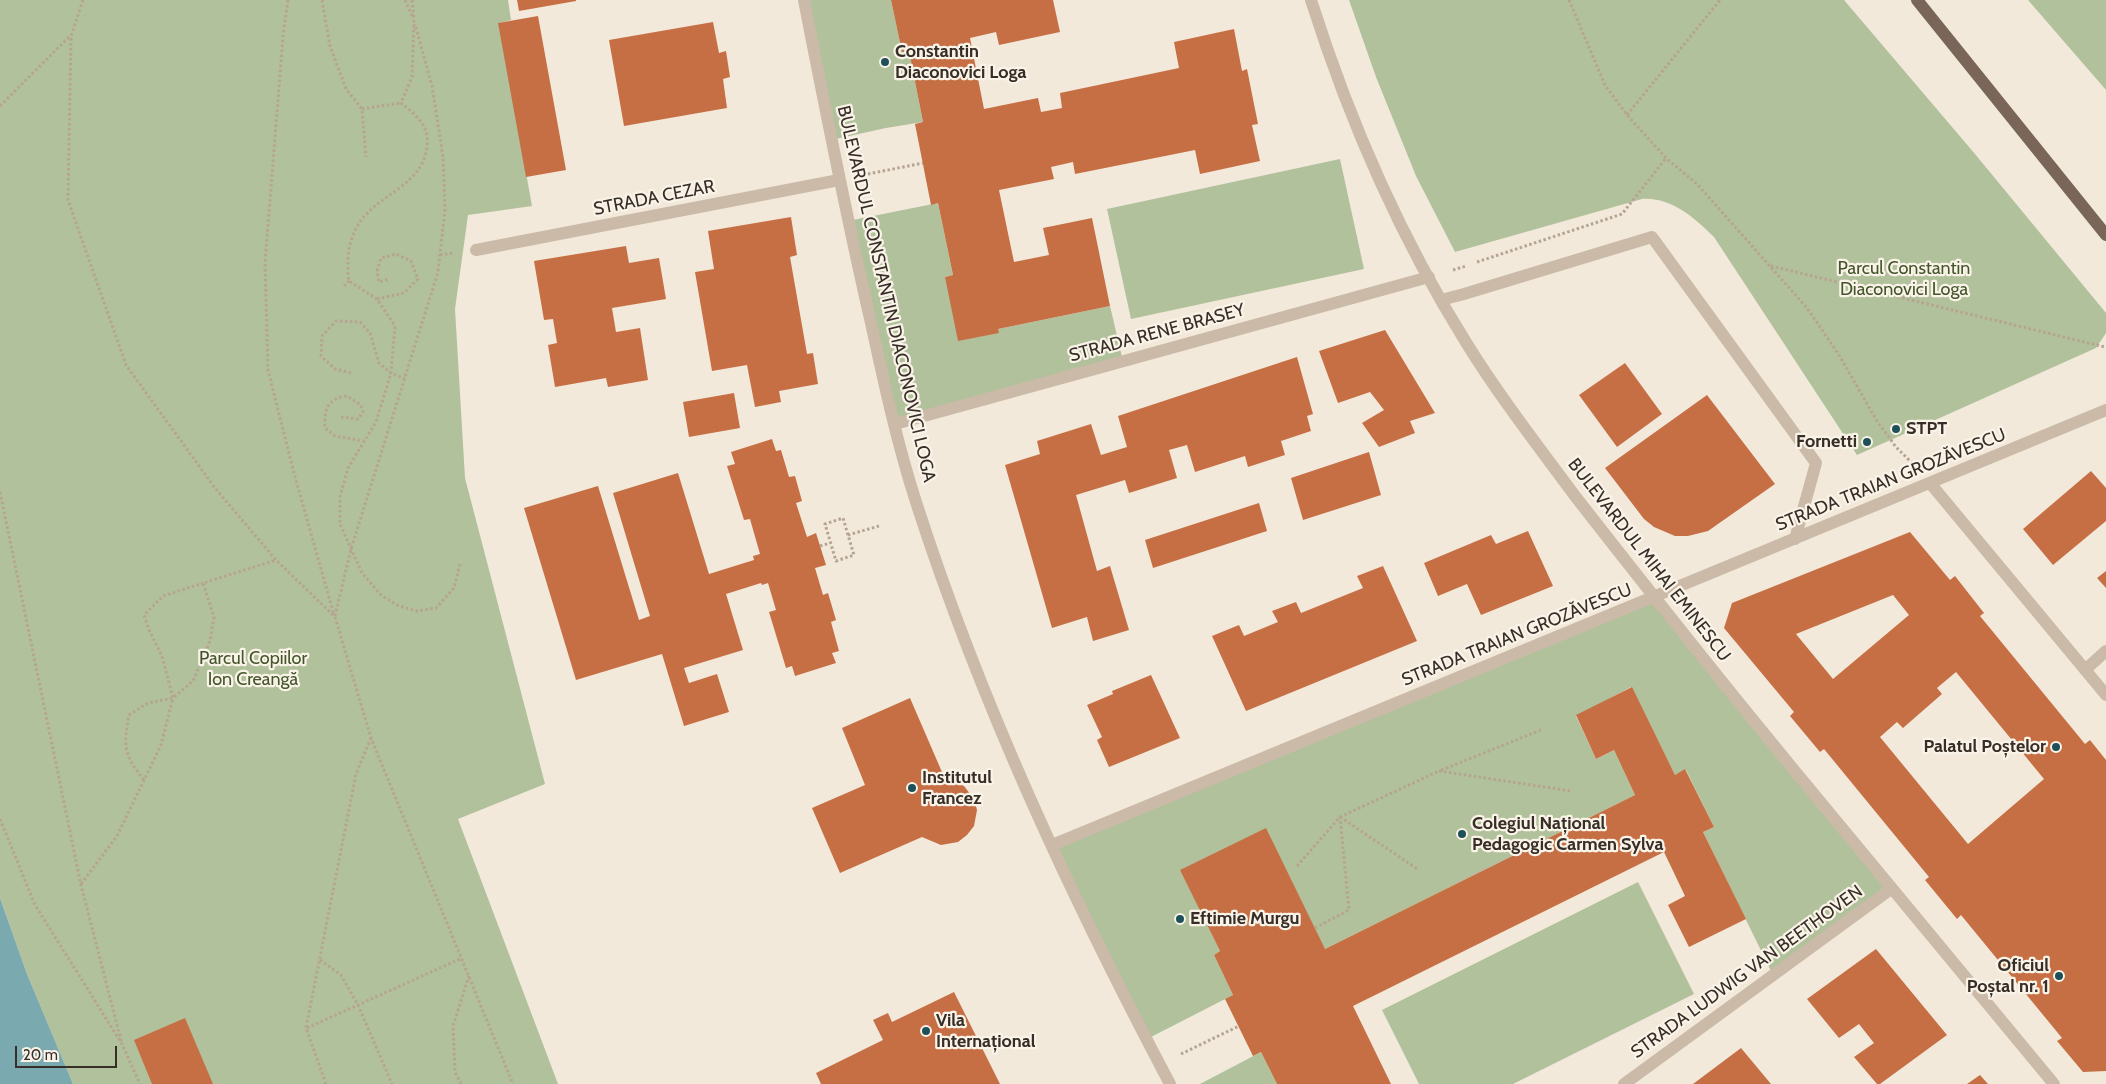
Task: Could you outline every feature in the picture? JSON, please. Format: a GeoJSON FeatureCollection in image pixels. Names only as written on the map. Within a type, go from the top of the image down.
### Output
{"type":"FeatureCollection","features":[{"type":"Feature","properties":{"kind":"main road"},"geometry":{"type":"LineString","coordinates":[[1917,0],[2106,235]]}},
{"type":"Feature","properties":{"kind":"street","name":"BULEVARDUL CONSTANTIN DIACONOVICI LOGA"},"geometry":{"type":"LineString","coordinates":[[804,0],[838,180],[895,424],[915,500],[968,651],[992,712],[1105,959],[1170,1084]]}},
{"type":"Feature","properties":{"kind":"street","name":"BULEVARDUL MIHAI EMINESCU"},"geometry":{"type":"LineString","coordinates":[[1310,0],[1349,108],[1389,200],[1441,300],[1467,344],[1502,396],[1653,597],[1891,889],[2054,1084]]}},
{"type":"Feature","properties":{"kind":"street","name":"STRADA CEZAR"},"geometry":{"type":"LineString","coordinates":[[476,250],[838,180]]}},
{"type":"Feature","properties":{"kind":"street"},"geometry":{"type":"LineString","coordinates":[[1441,300],[1652,237],[1816,463],[1795,539]]}},
{"type":"Feature","properties":{"kind":"street","name":"STRADA RENE BRASEY"},"geometry":{"type":"LineString","coordinates":[[895,424],[1429,276]]}},
{"type":"Feature","properties":{"kind":"street","name":"STRADA TRAIAN GROZĂVESCU"},"geometry":{"type":"LineString","coordinates":[[1052,846],[2106,410]]}},
{"type":"Feature","properties":{"kind":"street"},"geometry":{"type":"LineString","coordinates":[[1930,483],[2106,695]]}},
{"type":"Feature","properties":{"kind":"street"},"geometry":{"type":"LineString","coordinates":[[2085,670],[2106,651]]}},
{"type":"Feature","properties":{"kind":"street","name":"STRADA LUDWIG VAN BEETHOVEN"},"geometry":{"type":"LineString","coordinates":[[1624,1084],[1891,889]]}},
{"type":"Feature","properties":{"kind":"path"},"geometry":{"type":"LineString","coordinates":[[83,0],[70,36],[68,200],[126,364],[215,488],[276,560],[335,617]]}},
{"type":"Feature","properties":{"kind":"path"},"geometry":{"type":"LineString","coordinates":[[288,0],[282,36],[265,263],[268,370],[294,473],[371,738],[513,1084]]}},
{"type":"Feature","properties":{"kind":"path"},"geometry":{"type":"LineString","coordinates":[[322,0],[330,46],[346,89],[362,108],[366,157]]}},
{"type":"Feature","properties":{"kind":"path"},"geometry":{"type":"LineString","coordinates":[[335,617],[351,549],[438,272],[445,209],[443,157],[432,86],[414,19],[404,0]]}},
{"type":"Feature","properties":{"kind":"path"},"geometry":{"type":"LineString","coordinates":[[401,103],[412,77],[414,19],[412,0]]}},
{"type":"Feature","properties":{"kind":"path"},"geometry":{"type":"LineString","coordinates":[[1569,0],[1604,85],[1627,115],[1666,158],[1697,184],[1807,308],[1839,355],[1877,421],[1896,447],[1930,483]]}},
{"type":"Feature","properties":{"kind":"path"},"geometry":{"type":"LineString","coordinates":[[1627,115],[1720,0]]}},
{"type":"Feature","properties":{"kind":"path"},"geometry":{"type":"LineString","coordinates":[[0,106],[70,36]]}},
{"type":"Feature","properties":{"kind":"path"},"geometry":{"type":"LineString","coordinates":[[362,108],[401,103],[416,114],[425,127],[428,142],[426,157],[412,179],[378,203],[358,224],[349,247],[347,271],[349,281],[377,300],[396,326],[391,373],[376,422],[348,468],[340,497],[340,524],[362,573],[381,595],[399,606],[417,612],[436,608],[454,588],[460,564]]}},
{"type":"Feature","properties":{"kind":"path"},"geometry":{"type":"LineString","coordinates":[[1429,276],[1622,214],[1666,158]]}},
{"type":"Feature","properties":{"kind":"path"},"geometry":{"type":"LineString","coordinates":[[838,180],[923,163]]}},
{"type":"Feature","properties":{"kind":"path"},"geometry":{"type":"LineString","coordinates":[[377,300],[404,293],[418,279],[411,261],[396,254],[381,258],[376,271],[379,282],[389,279]]}},
{"type":"Feature","properties":{"kind":"path"},"geometry":{"type":"LineString","coordinates":[[1769,266],[2105,347]]}},
{"type":"Feature","properties":{"kind":"path"},"geometry":{"type":"LineString","coordinates":[[344,286],[349,281]]}},
{"type":"Feature","properties":{"kind":"path"},"geometry":{"type":"LineString","coordinates":[[351,373],[335,369],[321,356],[322,336],[336,321],[360,322],[370,333],[379,363],[391,373],[405,379]]}},
{"type":"Feature","properties":{"kind":"path"},"geometry":{"type":"LineString","coordinates":[[341,417],[358,419],[363,412],[361,405],[347,396],[336,398],[328,405],[324,414],[325,428],[335,436],[365,441]]}},
{"type":"Feature","properties":{"kind":"path"},"geometry":{"type":"LineString","coordinates":[[0,492],[81,885],[122,1044]]}},
{"type":"Feature","properties":{"kind":"path"},"geometry":{"type":"LineString","coordinates":[[844,518],[848,535],[854,555],[836,561],[825,524],[844,518]]}},
{"type":"Feature","properties":{"kind":"path"},"geometry":{"type":"LineString","coordinates":[[848,535],[879,526]]}},
{"type":"Feature","properties":{"kind":"path"},"geometry":{"type":"LineString","coordinates":[[820,546],[830,542]]}},
{"type":"Feature","properties":{"kind":"path"},"geometry":{"type":"LineString","coordinates":[[81,885],[117,836],[161,745],[173,698],[162,656],[149,630],[144,614],[163,596],[276,560]]}},
{"type":"Feature","properties":{"kind":"path"},"geometry":{"type":"LineString","coordinates":[[144,780],[129,762],[124,739],[129,715],[148,703],[173,698],[193,681],[210,641],[214,617],[203,583]]}},
{"type":"Feature","properties":{"kind":"path"},"geometry":{"type":"LineString","coordinates":[[1296,866],[1340,817],[1439,772],[1541,730]]}},
{"type":"Feature","properties":{"kind":"path"},"geometry":{"type":"LineString","coordinates":[[326,1084],[306,1028],[356,774],[371,738]]}},
{"type":"Feature","properties":{"kind":"path"},"geometry":{"type":"LineString","coordinates":[[1439,772],[1571,791]]}},
{"type":"Feature","properties":{"kind":"path"},"geometry":{"type":"LineString","coordinates":[[1340,817],[1419,870]]}},
{"type":"Feature","properties":{"kind":"path"},"geometry":{"type":"LineString","coordinates":[[1315,928],[1349,910],[1340,817]]}},
{"type":"Feature","properties":{"kind":"path"},"geometry":{"type":"LineString","coordinates":[[0,819],[35,905],[122,1044],[140,1084]]}},
{"type":"Feature","properties":{"kind":"path"},"geometry":{"type":"LineString","coordinates":[[306,1028],[462,958]]}},
{"type":"Feature","properties":{"kind":"path"},"geometry":{"type":"LineString","coordinates":[[320,960],[341,975],[358,1005],[392,1084]]}},
{"type":"Feature","properties":{"kind":"path"},"geometry":{"type":"LineString","coordinates":[[461,1084],[455,1072],[453,1026],[470,976]]}},
{"type":"Feature","properties":{"kind":"path"},"geometry":{"type":"LineString","coordinates":[[1160,1064],[1239,1026]]}},
{"type":"Feature","properties":{"kind":"green space","name":"Parcul Copiilor Ion Creangă"},"geometry":{"type":"Polygon","coordinates":[[[0,0],[508,0],[511,20],[499,23],[532,206],[468,215],[455,309],[465,478],[545,784],[458,819],[558,1084],[73,1084],[27,974],[0,898],[0,0]]]}},
{"type":"Feature","properties":{"kind":"green space"},"geometry":{"type":"Polygon","coordinates":[[[804,0],[891,0],[902,52],[909,51],[923,122],[831,140],[804,0]]]}},
{"type":"Feature","properties":{"kind":"green space","name":"Parcul Constantin Diaconovici Loga"},"geometry":{"type":"Polygon","coordinates":[[[1349,0],[1844,0],[1975,154],[2106,313],[2106,333],[2096,348],[1857,455],[1714,237],[1699,223],[1673,205],[1653,199],[1642,199],[1455,252],[1416,176],[1376,77],[1349,0]]]}},
{"type":"Feature","properties":{"kind":"green space"},"geometry":{"type":"Polygon","coordinates":[[[2028,0],[2106,0],[2106,90],[2028,0]]]}},
{"type":"Feature","properties":{"kind":"green space"},"geometry":{"type":"Polygon","coordinates":[[[1340,159],[1364,269],[1131,319],[1107,209],[1340,159]]]}},
{"type":"Feature","properties":{"kind":"green space"},"geometry":{"type":"Polygon","coordinates":[[[938,203],[953,275],[945,277],[998,329],[1110,306],[1123,361],[895,424],[848,221],[938,203]]]}},
{"type":"Feature","properties":{"kind":"green space"},"geometry":{"type":"Polygon","coordinates":[[[1653,597],[1891,889],[1773,975],[1703,832],[1714,827],[1686,770],[1675,775],[1631,687],[1576,716],[1596,759],[1614,750],[1635,795],[1325,949],[1181,870],[1220,951],[1214,955],[1233,995],[1147,1039],[1052,845],[1653,597]]]}},
{"type":"Feature","properties":{"kind":"green space"},"geometry":{"type":"Polygon","coordinates":[[[1638,882],[1694,994],[1513,1084],[1419,1084],[1382,1010],[1638,882]]]}},
{"type":"Feature","properties":{"kind":"green space"},"geometry":{"type":"Polygon","coordinates":[[[1261,1052],[1277,1084],[1200,1084],[1261,1052]]]}},
{"type":"Feature","properties":{"kind":"water"},"geometry":{"type":"Polygon","coordinates":[[[0,898],[27,974],[73,1084],[0,1084],[0,898]]]}},
{"type":"Feature","properties":{"kind":"building"},"geometry":{"type":"Polygon","coordinates":[[[517,0],[576,0],[576,1],[519,11],[517,0]]]}},
{"type":"Feature","properties":{"kind":"building"},"geometry":{"type":"Polygon","coordinates":[[[891,0],[1053,0],[1060,32],[999,45],[996,32],[970,38],[984,109],[1038,98],[1041,112],[1062,108],[1060,93],[1179,68],[1174,42],[1234,29],[1242,71],[1247,69],[1258,124],[1252,125],[1260,161],[1200,174],[1195,150],[1075,174],[1073,162],[1051,167],[1054,179],[999,190],[1014,262],[1049,255],[1043,228],[1092,218],[1110,306],[998,329],[999,333],[958,341],[945,277],[953,275],[938,203],[931,205],[915,124],[923,122],[909,51],[902,52],[891,0]]]}},
{"type":"Feature","properties":{"kind":"building"},"geometry":{"type":"Polygon","coordinates":[[[538,16],[566,170],[526,177],[498,23],[538,16]]]}},
{"type":"Feature","properties":{"kind":"building"},"geometry":{"type":"Polygon","coordinates":[[[713,22],[719,53],[726,51],[730,77],[723,79],[727,108],[624,126],[609,40],[713,22]]]}},
{"type":"Feature","properties":{"kind":"building"},"geometry":{"type":"Polygon","coordinates":[[[791,217],[797,255],[790,257],[807,354],[813,353],[818,384],[779,391],[781,402],[755,407],[747,365],[712,371],[695,272],[714,269],[708,231],[791,217]]]}},
{"type":"Feature","properties":{"kind":"building"},"geometry":{"type":"Polygon","coordinates":[[[626,246],[629,263],[659,258],[666,299],[612,308],[616,332],[640,328],[648,380],[608,387],[606,378],[555,387],[548,345],[557,343],[553,319],[544,320],[534,261],[626,246]]]}},
{"type":"Feature","properties":{"kind":"building"},"geometry":{"type":"Polygon","coordinates":[[[1385,330],[1435,413],[1410,421],[1415,433],[1379,447],[1362,423],[1384,410],[1370,392],[1338,403],[1319,351],[1385,330]]]}},
{"type":"Feature","properties":{"kind":"building"},"geometry":{"type":"Polygon","coordinates":[[[1297,357],[1313,414],[1307,416],[1311,431],[1281,441],[1285,455],[1248,467],[1245,456],[1195,472],[1187,445],[1169,450],[1177,478],[1129,493],[1125,480],[1076,495],[1097,571],[1110,566],[1129,630],[1093,641],[1087,617],[1052,628],[1005,465],[1040,454],[1037,441],[1091,424],[1101,455],[1127,447],[1118,416],[1297,357]]]}},
{"type":"Feature","properties":{"kind":"building"},"geometry":{"type":"Polygon","coordinates":[[[1625,363],[1662,414],[1617,447],[1579,395],[1625,363]]]}},
{"type":"Feature","properties":{"kind":"building"},"geometry":{"type":"Polygon","coordinates":[[[734,393],[740,428],[689,437],[683,402],[734,393]]]}},
{"type":"Feature","properties":{"kind":"building"},"geometry":{"type":"Polygon","coordinates":[[[1707,395],[1775,484],[1708,531],[1688,536],[1675,536],[1654,527],[1644,519],[1605,468],[1707,395]]]}},
{"type":"Feature","properties":{"kind":"building"},"geometry":{"type":"Polygon","coordinates":[[[772,439],[776,451],[781,450],[789,477],[795,476],[802,501],[796,503],[807,537],[816,533],[826,565],[815,568],[823,595],[828,593],[836,620],[831,622],[839,651],[832,653],[836,663],[795,676],[792,666],[786,668],[769,612],[776,610],[768,583],[762,585],[761,583],[726,594],[743,650],[684,668],[689,683],[717,674],[729,712],[684,726],[662,654],[576,680],[524,508],[598,486],[639,620],[650,616],[613,493],[678,473],[709,574],[754,560],[753,556],[760,554],[750,519],[744,520],[727,466],[735,464],[731,452],[772,439]]]}},
{"type":"Feature","properties":{"kind":"building"},"geometry":{"type":"Polygon","coordinates":[[[1369,452],[1381,495],[1303,520],[1291,478],[1369,452]]]}},
{"type":"Feature","properties":{"kind":"building"},"geometry":{"type":"Polygon","coordinates":[[[2091,471],[2106,488],[2106,521],[2053,565],[2023,529],[2091,471]]]}},
{"type":"Feature","properties":{"kind":"building"},"geometry":{"type":"Polygon","coordinates":[[[1259,503],[1267,531],[1153,568],[1145,540],[1259,503]]]}},
{"type":"Feature","properties":{"kind":"building"},"geometry":{"type":"Polygon","coordinates":[[[1528,531],[1553,586],[1481,615],[1467,584],[1438,596],[1424,563],[1491,535],[1496,544],[1528,531]]]}},
{"type":"Feature","properties":{"kind":"building"},"geometry":{"type":"Polygon","coordinates":[[[1910,532],[1950,580],[1955,576],[1984,613],[1980,616],[2085,744],[2090,740],[2106,760],[2106,1071],[2083,1072],[2057,1041],[2062,1038],[1961,915],[1957,919],[1925,880],[1929,877],[1824,749],[1820,752],[1790,716],[1794,712],[1724,628],[1732,603],[1910,532]],[[1893,595],[1796,634],[1833,679],[1909,615],[1893,595]],[[1956,672],[1937,688],[1942,694],[1903,728],[1897,722],[1880,737],[1968,844],[2044,779],[1956,672]]]}},
{"type":"Feature","properties":{"kind":"building"},"geometry":{"type":"Polygon","coordinates":[[[1383,566],[1417,641],[1246,711],[1212,636],[1239,625],[1244,636],[1278,622],[1272,611],[1296,602],[1301,613],[1363,588],[1357,576],[1383,566]]]}},
{"type":"Feature","properties":{"kind":"building"},"geometry":{"type":"Polygon","coordinates":[[[2106,571],[2106,588],[2097,578],[2106,571]]]}},
{"type":"Feature","properties":{"kind":"building"},"geometry":{"type":"Polygon","coordinates":[[[1151,675],[1180,738],[1109,767],[1097,740],[1102,737],[1087,705],[1113,694],[1112,691],[1151,675]]]}},
{"type":"Feature","properties":{"kind":"building"},"geometry":{"type":"Polygon","coordinates":[[[1632,687],[1675,775],[1685,769],[1714,827],[1703,832],[1746,919],[1689,947],[1668,905],[1685,896],[1664,852],[1353,1006],[1391,1084],[1277,1084],[1261,1052],[1253,1056],[1225,999],[1233,995],[1214,955],[1220,951],[1180,870],[1266,828],[1325,949],[1635,795],[1614,750],[1596,759],[1576,715],[1632,687]]]}},
{"type":"Feature","properties":{"kind":"building","name":"Institutul Francez"},"geometry":{"type":"Polygon","coordinates":[[[910,698],[945,779],[964,786],[974,799],[977,810],[974,826],[958,842],[941,845],[922,837],[840,873],[812,808],[865,785],[842,728],[910,698]]]}},
{"type":"Feature","properties":{"kind":"building"},"geometry":{"type":"Polygon","coordinates":[[[1876,949],[1947,1035],[1880,1084],[1877,1084],[1854,1057],[1874,1043],[1859,1024],[1839,1038],[1807,999],[1876,949]]]}},
{"type":"Feature","properties":{"kind":"building","name":"Vila Internațional"},"geometry":{"type":"Polygon","coordinates":[[[954,992],[1000,1084],[821,1084],[816,1073],[883,1040],[873,1020],[888,1013],[892,1022],[954,992]]]}},
{"type":"Feature","properties":{"kind":"building"},"geometry":{"type":"Polygon","coordinates":[[[185,1018],[213,1084],[152,1084],[134,1040],[185,1018]]]}},
{"type":"Feature","properties":{"kind":"building"},"geometry":{"type":"Polygon","coordinates":[[[1741,1048],[1771,1084],[1693,1084],[1741,1048]]]}},
{"type":"Feature","properties":{"kind":"building"},"geometry":{"type":"Polygon","coordinates":[[[1980,1075],[1988,1084],[1967,1084],[1980,1075]]]}},
{"type":"Feature","properties":{"kind":"place","name":"Constantin Diaconovici Loga"},"geometry":{"type":"Point","coordinates":[885,62]}},
{"type":"Feature","properties":{"kind":"place","name":"STPT"},"geometry":{"type":"Point","coordinates":[1896,429]}},
{"type":"Feature","properties":{"kind":"place","name":"Fornetti"},"geometry":{"type":"Point","coordinates":[1867,442]}},
{"type":"Feature","properties":{"kind":"place","name":"Palatul Poștelor"},"geometry":{"type":"Point","coordinates":[2056,747]}},
{"type":"Feature","properties":{"kind":"place","name":"Institutul Francez"},"geometry":{"type":"Point","coordinates":[912,788]}},
{"type":"Feature","properties":{"kind":"place","name":"Colegiul Național Pedagogic Carmen Sylva"},"geometry":{"type":"Point","coordinates":[1462,834]}},
{"type":"Feature","properties":{"kind":"place","name":"Eftimie Murgu"},"geometry":{"type":"Point","coordinates":[1180,919]}},
{"type":"Feature","properties":{"kind":"place","name":"Oficiul Poștal nr. 1"},"geometry":{"type":"Point","coordinates":[2059,976]}},
{"type":"Feature","properties":{"kind":"place","name":"Vila Internațional"},"geometry":{"type":"Point","coordinates":[926,1031]}}]}
